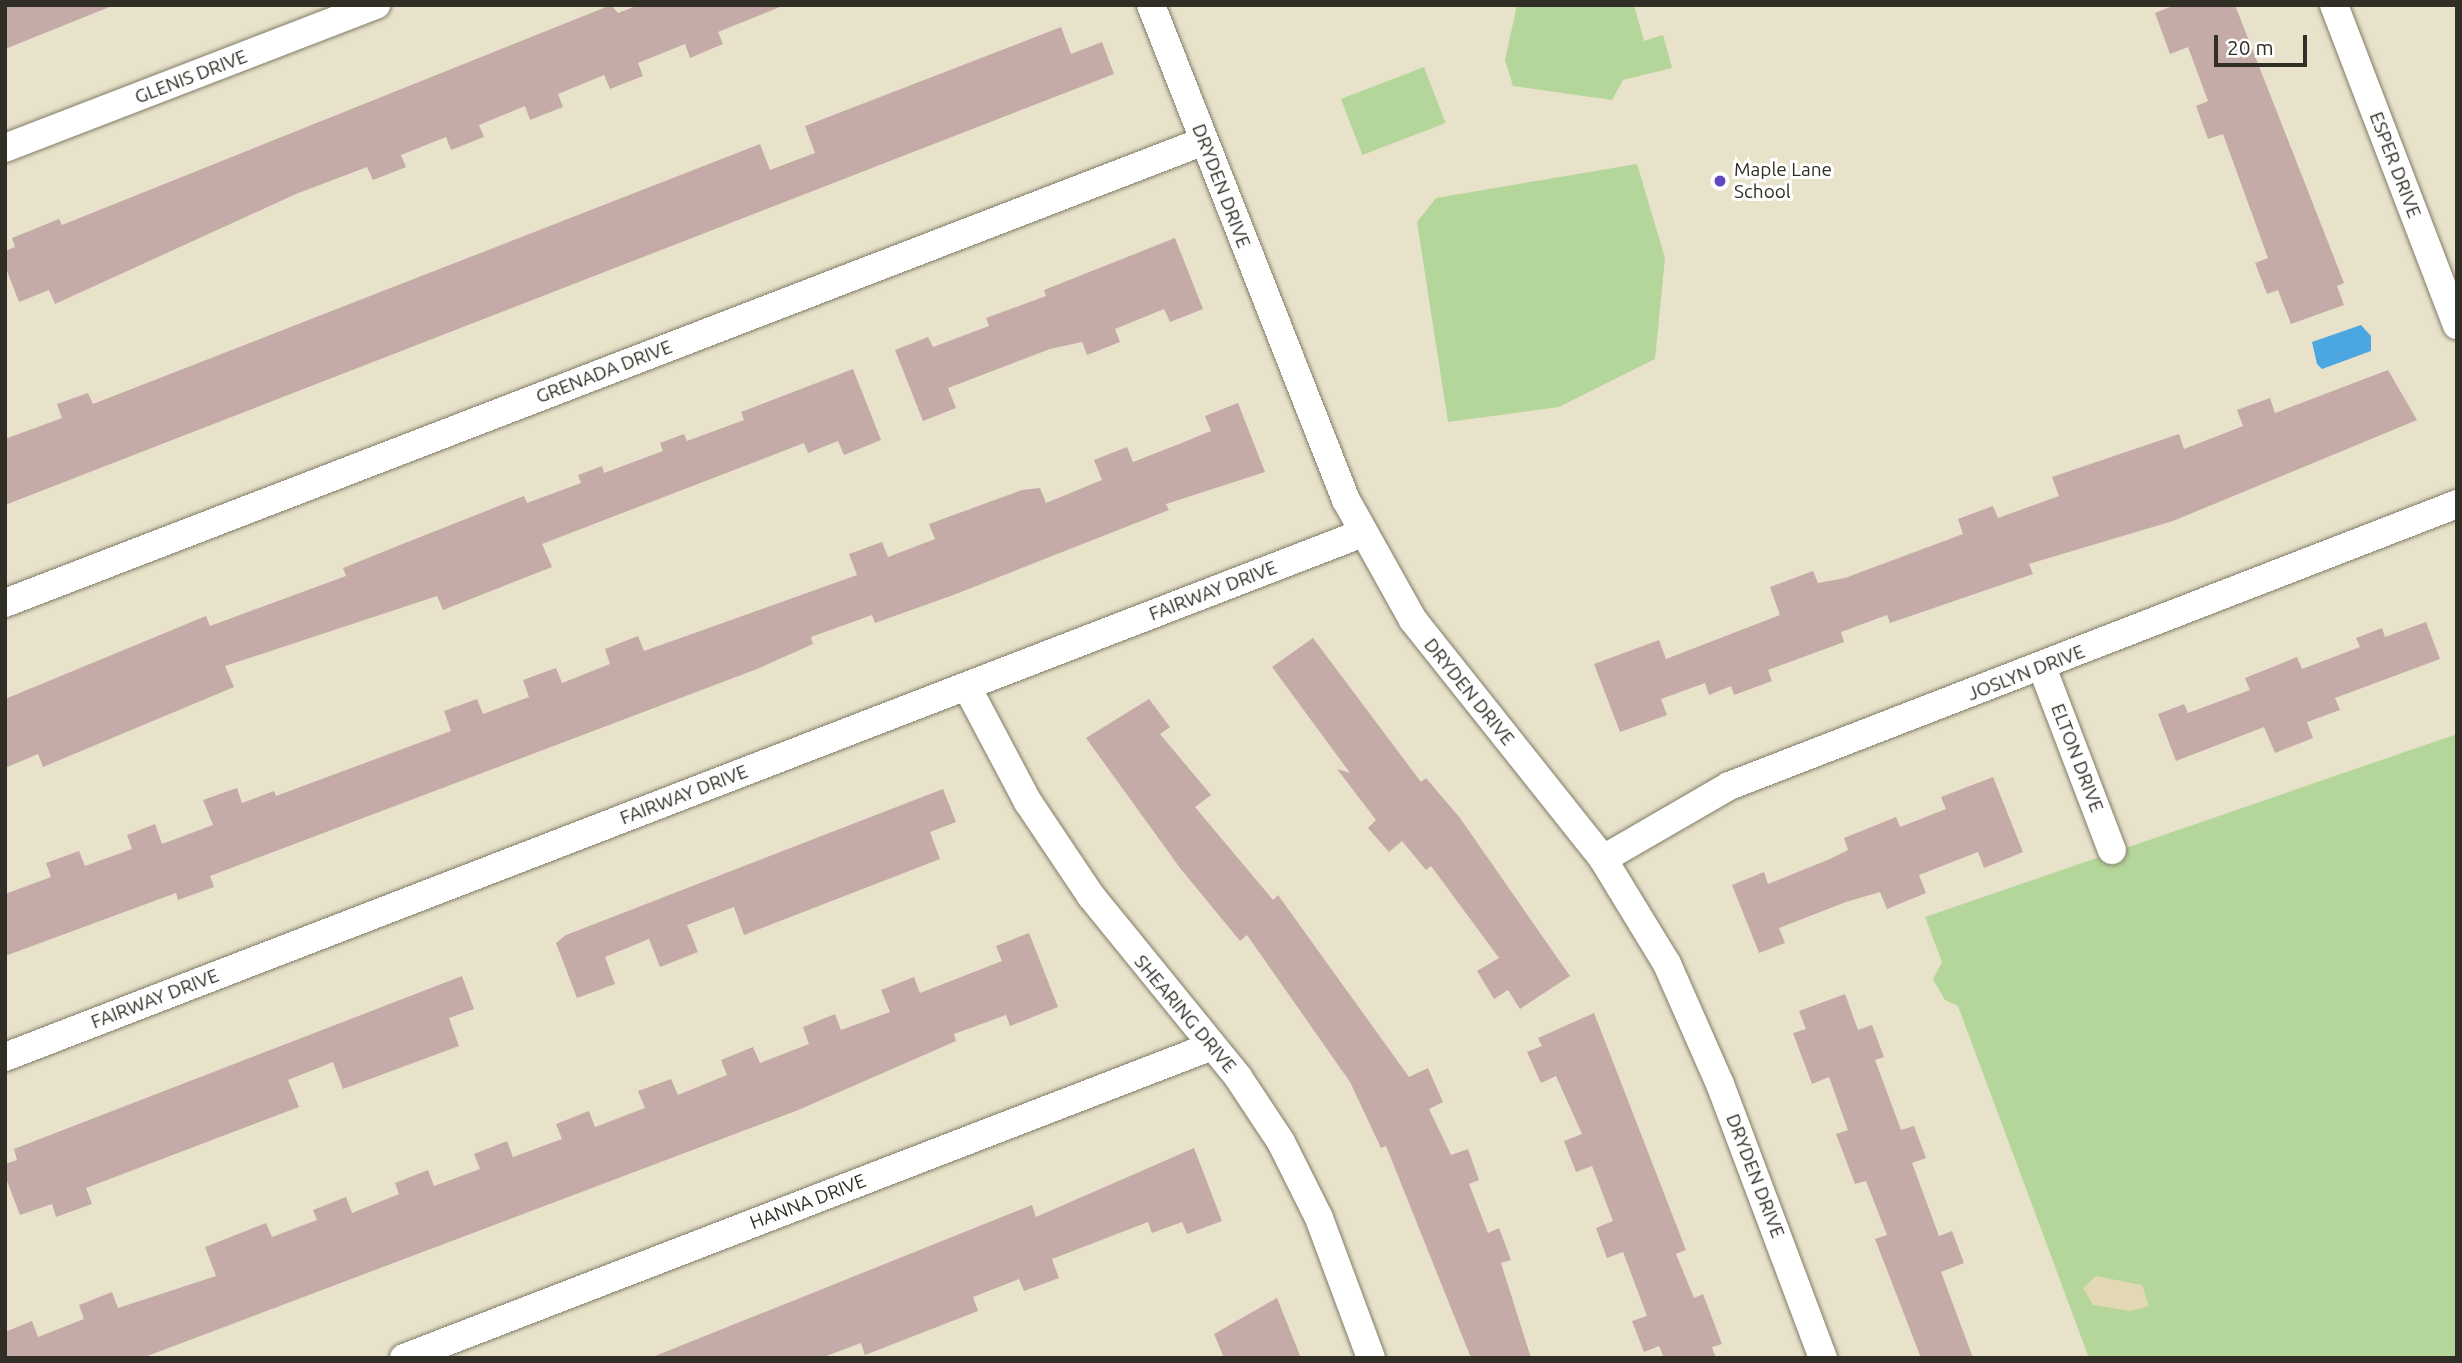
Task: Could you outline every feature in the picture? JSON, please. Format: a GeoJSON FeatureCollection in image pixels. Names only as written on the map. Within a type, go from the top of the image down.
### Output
{"type":"FeatureCollection","features":[{"type":"Feature","properties":{"kind":"street","name":"GLENIS DRIVE"},"geometry":{"type":"LineString","coordinates":[[5,148],[376,5]]}},
{"type":"Feature","properties":{"kind":"street","name":"DRYDEN DRIVE"},"geometry":{"type":"LineString","coordinates":[[1151,5],[1203,141],[1363,533],[1445,666],[1603,859],[1691,1014],[1823,1358]]}},
{"type":"Feature","properties":{"kind":"street","name":"ESPER DRIVE"},"geometry":{"type":"LineString","coordinates":[[2334,5],[2457,325]]}},
{"type":"Feature","properties":{"kind":"street","name":"GRENADA DRIVE"},"geometry":{"type":"LineString","coordinates":[[5,603],[1203,141]]}},
{"type":"Feature","properties":{"kind":"street","name":"JOSLYN DRIVE"},"geometry":{"type":"LineString","coordinates":[[1603,859],[1730,786],[2457,504]]}},
{"type":"Feature","properties":{"kind":"street","name":"FAIRWAY DRIVE"},"geometry":{"type":"LineString","coordinates":[[5,1057],[1363,533]]}},
{"type":"Feature","properties":{"kind":"street","name":"ELTON DRIVE"},"geometry":{"type":"LineString","coordinates":[[2042,667],[2112,850]]}},
{"type":"Feature","properties":{"kind":"street","name":"SHEARING DRIVE"},"geometry":{"type":"LineString","coordinates":[[967,687],[1051,837],[1142,964],[1261,1109],[1300,1176],[1371,1358]]}},
{"type":"Feature","properties":{"kind":"street","name":"HANNA DRIVE"},"geometry":{"type":"LineString","coordinates":[[404,1358],[1212,1046]]}},
{"type":"Feature","properties":{"kind":"green space"},"geometry":{"type":"Polygon","coordinates":[[[1517,5],[1634,5],[1644,41],[1663,35],[1672,68],[1623,80],[1612,100],[1513,86],[1505,60],[1517,5]]]}},
{"type":"Feature","properties":{"kind":"green space"},"geometry":{"type":"Polygon","coordinates":[[[1424,67],[1446,123],[1362,155],[1341,99],[1424,67]]]}},
{"type":"Feature","properties":{"kind":"green space"},"geometry":{"type":"Polygon","coordinates":[[[1637,164],[1665,258],[1655,359],[1559,407],[1448,422],[1417,222],[1436,198],[1637,164]]]}},
{"type":"Feature","properties":{"kind":"green space"},"geometry":{"type":"Polygon","coordinates":[[[2457,734],[2457,1358],[2089,1358],[1958,1006],[1945,1000],[1933,979],[1942,962],[1925,917],[2457,734]]]}},
{"type":"Feature","properties":{"kind":"sand"},"geometry":{"type":"Polygon","coordinates":[[[2096,1276],[2142,1285],[2149,1306],[2131,1311],[2093,1305],[2083,1288],[2096,1276]]]}},
{"type":"Feature","properties":{"kind":"water"},"geometry":{"type":"Polygon","coordinates":[[[2361,325],[2371,336],[2371,351],[2322,369],[2317,364],[2312,342],[2361,325]]]}},
{"type":"Feature","properties":{"kind":"building"},"geometry":{"type":"Polygon","coordinates":[[[5,5],[112,5],[112,6],[5,49],[5,5]]]}},
{"type":"Feature","properties":{"kind":"building"},"geometry":{"type":"Polygon","coordinates":[[[611,5],[618,13],[639,5],[780,7],[718,32],[723,44],[690,58],[685,44],[638,63],[643,76],[610,89],[604,75],[558,94],[563,107],[530,120],[525,106],[479,125],[484,137],[451,150],[446,137],[401,155],[406,167],[373,180],[367,167],[296,194],[55,304],[49,290],[19,302],[5,266],[5,251],[15,247],[12,238],[59,219],[62,225],[611,5]]]}},
{"type":"Feature","properties":{"kind":"building"},"geometry":{"type":"Polygon","coordinates":[[[2175,5],[2235,5],[2344,283],[2337,286],[2344,305],[2291,324],[2278,290],[2267,294],[2255,263],[2268,258],[2223,134],[2208,139],[2196,106],[2208,101],[2188,47],[2170,54],[2155,13],[2175,5]]]}},
{"type":"Feature","properties":{"kind":"building"},"geometry":{"type":"Polygon","coordinates":[[[1061,27],[1071,54],[1102,42],[1114,74],[5,505],[5,439],[62,418],[57,404],[88,393],[93,404],[760,144],[770,170],[815,153],[805,126],[1061,27]]]}},
{"type":"Feature","properties":{"kind":"building"},"geometry":{"type":"Polygon","coordinates":[[[1175,238],[1203,309],[1170,322],[1164,309],[1115,329],[1120,342],[1087,355],[1082,342],[1050,349],[948,388],[956,408],[923,421],[895,350],[928,337],[933,347],[989,326],[986,318],[1046,296],[1044,290],[1175,238]]]}},
{"type":"Feature","properties":{"kind":"building"},"geometry":{"type":"Polygon","coordinates":[[[853,369],[881,440],[844,455],[838,441],[808,453],[804,443],[542,544],[552,567],[443,610],[437,596],[225,666],[234,687],[43,767],[38,754],[5,768],[5,699],[206,616],[210,626],[346,576],[343,568],[524,496],[527,503],[581,483],[578,475],[602,466],[604,473],[663,451],[660,443],[684,434],[687,441],[744,420],[741,412],[853,369]]]}},
{"type":"Feature","properties":{"kind":"building"},"geometry":{"type":"Polygon","coordinates":[[[2388,370],[2417,420],[2173,521],[2029,564],[2033,574],[1890,623],[1887,615],[1841,632],[1844,642],[1768,670],[1772,681],[1734,695],[1731,686],[1709,695],[1705,683],[1661,699],[1667,715],[1620,732],[1594,664],[1659,640],[1666,659],[1780,615],[1770,587],[1813,571],[1818,583],[1845,578],[1963,534],[1958,519],[1993,506],[1998,518],[2059,496],[2052,477],[2179,434],[2184,449],[2243,426],[2237,410],[2270,398],[2275,413],[2388,370]]]}},
{"type":"Feature","properties":{"kind":"building"},"geometry":{"type":"Polygon","coordinates":[[[1238,403],[1265,472],[1166,504],[1169,510],[956,594],[875,623],[872,615],[811,637],[813,644],[757,669],[210,876],[214,887],[178,900],[176,893],[5,956],[5,894],[51,877],[46,863],[79,851],[85,866],[132,849],[127,835],[155,824],[162,844],[213,825],[203,800],[237,788],[242,803],[274,791],[276,796],[451,731],[444,711],[477,699],[483,714],[529,697],[523,680],[556,668],[562,683],[610,664],[605,649],[638,636],[644,651],[857,575],[849,554],[882,542],[888,557],[935,539],[929,524],[1022,490],[1040,488],[1046,503],[1102,480],[1094,460],[1127,447],[1133,462],[1179,444],[1211,431],[1205,416],[1238,403]]]}},
{"type":"Feature","properties":{"kind":"building"},"geometry":{"type":"Polygon","coordinates":[[[2426,622],[2440,659],[2335,698],[2340,710],[2307,722],[2313,738],[2275,753],[2264,727],[2176,761],[2158,714],[2184,704],[2188,713],[2250,690],[2245,678],[2297,657],[2302,669],[2360,647],[2356,638],[2382,628],[2385,637],[2426,622]]]}},
{"type":"Feature","properties":{"kind":"building"},"geometry":{"type":"Polygon","coordinates":[[[1313,638],[1421,782],[1426,778],[1460,818],[1570,976],[1520,1009],[1508,990],[1494,999],[1477,971],[1499,958],[1431,866],[1426,870],[1402,841],[1389,852],[1368,828],[1376,820],[1337,769],[1350,773],[1272,667],[1313,638]]]}},
{"type":"Feature","properties":{"kind":"building"},"geometry":{"type":"Polygon","coordinates":[[[1149,699],[1170,727],[1160,734],[1211,795],[1195,807],[1273,900],[1278,895],[1409,1077],[1428,1068],[1443,1102],[1429,1109],[1451,1155],[1468,1149],[1479,1180],[1469,1184],[1488,1233],[1499,1228],[1511,1260],[1501,1263],[1531,1358],[1471,1358],[1386,1146],[1381,1148],[1350,1082],[1247,935],[1240,941],[1180,868],[1086,738],[1149,699]]]}},
{"type":"Feature","properties":{"kind":"building"},"geometry":{"type":"Polygon","coordinates":[[[1993,777],[2023,852],[1984,868],[1978,852],[1919,875],[1926,893],[1887,909],[1880,892],[1846,902],[1779,928],[1785,943],[1759,953],[1732,885],[1764,872],[1768,884],[1830,859],[1848,850],[1844,838],[1896,817],[1900,827],[1946,809],[1941,797],[1993,777]]]}},
{"type":"Feature","properties":{"kind":"building"},"geometry":{"type":"Polygon","coordinates":[[[943,789],[956,822],[930,832],[940,859],[744,935],[734,907],[687,925],[698,952],[660,967],[649,939],[605,957],[615,984],[577,998],[556,943],[566,935],[943,789]]]}},
{"type":"Feature","properties":{"kind":"building"},"geometry":{"type":"Polygon","coordinates":[[[1029,933],[1058,1007],[1010,1026],[1006,1015],[954,1034],[956,1041],[796,1111],[142,1358],[5,1358],[5,1332],[32,1321],[38,1337],[84,1319],[79,1305],[112,1292],[118,1308],[216,1276],[205,1247],[266,1223],[272,1237],[317,1220],[313,1210],[346,1197],[352,1213],[399,1194],[395,1183],[428,1170],[434,1186],[480,1169],[474,1154],[507,1141],[513,1157],[562,1139],[556,1124],[589,1111],[595,1127],[645,1108],[638,1091],[671,1079],[678,1095],[727,1075],[721,1060],[753,1047],[760,1063],[809,1044],[803,1027],[835,1014],[841,1030],[890,1012],[881,990],[914,977],[920,993],[1002,961],[996,946],[1029,933]]]}},
{"type":"Feature","properties":{"kind":"building"},"geometry":{"type":"Polygon","coordinates":[[[462,976],[474,1009],[449,1018],[459,1046],[343,1089],[333,1062],[288,1080],[299,1107],[86,1188],[92,1204],[56,1217],[52,1204],[20,1215],[5,1176],[5,1164],[17,1160],[14,1149],[462,976]]]}},
{"type":"Feature","properties":{"kind":"building"},"geometry":{"type":"Polygon","coordinates":[[[1845,994],[1858,1030],[1872,1025],[1884,1057],[1875,1060],[1901,1130],[1914,1126],[1926,1158],[1912,1163],[1939,1236],[1952,1231],[1964,1263],[1941,1272],[1973,1358],[1921,1358],[1875,1239],[1887,1235],[1866,1181],[1855,1184],[1836,1134],[1848,1130],[1829,1077],[1812,1084],[1793,1033],[1806,1029],[1799,1011],[1845,994]]]}},
{"type":"Feature","properties":{"kind":"building"},"geometry":{"type":"Polygon","coordinates":[[[1594,1013],[1686,1250],[1676,1254],[1694,1298],[1703,1294],[1722,1344],[1712,1347],[1716,1358],[1664,1358],[1659,1346],[1644,1352],[1632,1321],[1647,1316],[1623,1252],[1607,1258],[1596,1228],[1613,1221],[1592,1166],[1576,1172],[1564,1141],[1582,1134],[1556,1076],[1541,1083],[1527,1052],[1542,1046],[1538,1038],[1594,1013]]]}},
{"type":"Feature","properties":{"kind":"building"},"geometry":{"type":"Polygon","coordinates":[[[1194,1148],[1222,1221],[1187,1234],[1182,1222],[1152,1233],[1148,1222],[1052,1259],[1059,1278],[1024,1291],[1019,1279],[973,1297],[978,1311],[865,1355],[861,1343],[821,1358],[650,1358],[1032,1205],[1036,1217],[1194,1148]]]}},
{"type":"Feature","properties":{"kind":"building"},"geometry":{"type":"Polygon","coordinates":[[[1277,1298],[1301,1358],[1224,1358],[1214,1334],[1277,1298]]]}},
{"type":"Feature","properties":{"kind":"place","name":"Maple Lane School"},"geometry":{"type":"Point","coordinates":[1720,181]}}]}
